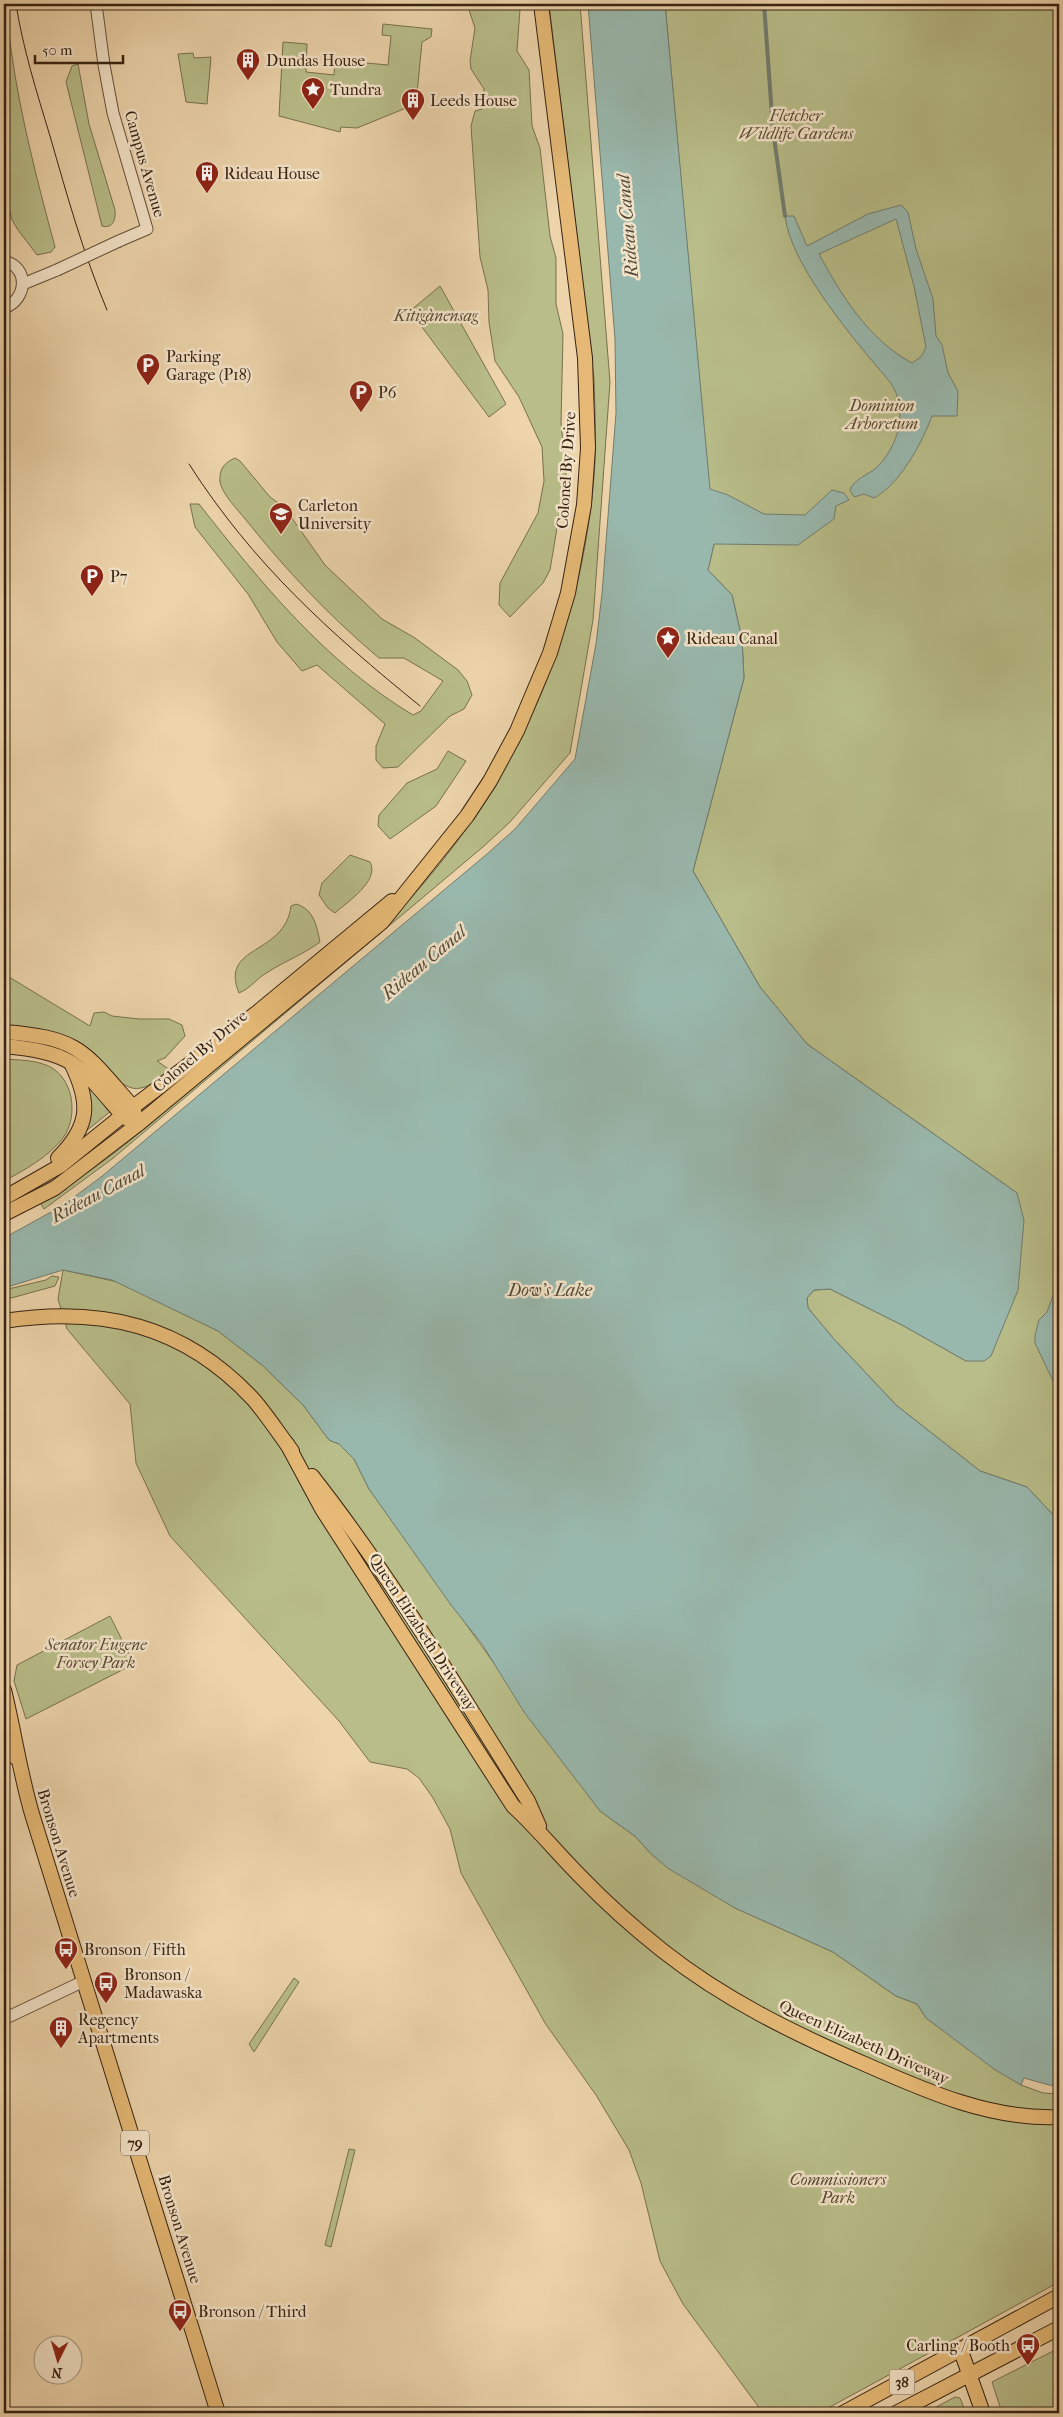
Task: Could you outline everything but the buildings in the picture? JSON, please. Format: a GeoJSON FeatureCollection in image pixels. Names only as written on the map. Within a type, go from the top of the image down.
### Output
{"type":"FeatureCollection","features":[{"type":"Feature","properties":{"kind":"main road","name":"Colonel By Drive"},"geometry":{"type":"LineString","coordinates":[[4,1214],[55,1188],[138,1125],[382,922],[394,909],[402,894],[467,816],[490,781],[517,731],[543,672],[557,632],[572,576],[581,524],[588,432],[585,358],[541,4]]}},
{"type":"Feature","properties":{"kind":"main road","name":"Colonel By Drive"},"geometry":{"type":"LineString","coordinates":[[4,1198],[60,1166],[128,1111],[259,1011],[402,894]]}},
{"type":"Feature","properties":{"kind":"main road"},"geometry":{"type":"LineString","coordinates":[[4,1032],[57,1039],[76,1048],[92,1059],[138,1125]]}},
{"type":"Feature","properties":{"kind":"main road"},"geometry":{"type":"LineString","coordinates":[[4,1046],[42,1050],[70,1060],[128,1111]]}},
{"type":"Feature","properties":{"kind":"main road"},"geometry":{"type":"LineString","coordinates":[[30,1184],[72,1145],[82,1126],[85,1109],[83,1092],[70,1060]]}},
{"type":"Feature","properties":{"kind":"main road","name":"Queen Elizabeth Driveway"},"geometry":{"type":"LineString","coordinates":[[4,1321],[82,1315],[139,1326],[190,1348],[223,1371],[253,1400],[338,1508],[401,1600],[528,1802],[541,1832],[581,1877],[662,1950],[701,1979],[753,2011],[808,2039],[945,2097],[1010,2115],[1059,2117]]}},
{"type":"Feature","properties":{"kind":"main road","name":"Bronson Avenue"},"geometry":{"type":"LineString","coordinates":[[4,1690],[14,1729],[19,1769]]}},
{"type":"Feature","properties":{"kind":"main road","name":"Bronson Avenue"},"geometry":{"type":"LineString","coordinates":[[4,1736],[19,1769],[218,2413]]}},
{"type":"Feature","properties":{"kind":"main road","name":"38"},"geometry":{"type":"LineString","coordinates":[[843,2413],[961,2351],[1059,2296]]}},
{"type":"Feature","properties":{"kind":"main road","name":"38"},"geometry":{"type":"LineString","coordinates":[[896,2413],[1059,2328]]}},
{"type":"Feature","properties":{"kind":"main road"},"geometry":{"type":"LineString","coordinates":[[961,2351],[983,2413]]}},
{"type":"Feature","properties":{"kind":"street","name":"Campus Avenue"},"geometry":{"type":"LineString","coordinates":[[23,284],[147,229],[113,113],[96,4]]}},
{"type":"Feature","properties":{"kind":"street"},"geometry":{"type":"LineString","coordinates":[[4,308],[17,301],[23,284],[19,271],[5,259]]}},
{"type":"Feature","properties":{"kind":"street"},"geometry":{"type":"LineString","coordinates":[[4,2019],[84,1981]]}},
{"type":"Feature","properties":{"kind":"green space"},"geometry":{"type":"Polygon","coordinates":[[[4,4],[6,4],[9,35],[25,126],[55,247],[51,252],[37,255],[12,220],[9,207],[4,137],[4,4]]]}},
{"type":"Feature","properties":{"kind":"green space"},"geometry":{"type":"Polygon","coordinates":[[[467,4],[517,4],[520,9],[517,51],[529,70],[532,126],[540,148],[550,236],[556,258],[556,304],[563,334],[561,422],[566,474],[550,570],[543,583],[510,617],[499,605],[500,583],[538,513],[544,481],[542,447],[519,397],[495,361],[489,322],[488,290],[480,257],[471,126],[475,111],[482,109],[484,89],[471,69],[470,61],[475,28],[467,4]]]}},
{"type":"Feature","properties":{"kind":"green space"},"geometry":{"type":"Polygon","coordinates":[[[549,4],[580,4],[610,382],[593,620],[570,753],[510,822],[484,846],[112,1159],[44,1209],[40,1202],[93,1168],[143,1130],[239,1047],[347,960],[387,923],[444,859],[478,812],[508,762],[534,711],[555,657],[572,602],[585,546],[593,488],[595,447],[594,378],[549,4]]]}},
{"type":"Feature","properties":{"kind":"green space","name":"Dominion Arboretum"},"geometry":{"type":"Polygon","coordinates":[[[665,4],[1059,4],[1059,1521],[1027,1487],[980,1471],[896,1405],[833,1338],[808,1308],[807,1298],[814,1290],[830,1289],[902,1325],[966,1361],[1017,1193],[807,1044],[760,987],[693,871],[744,678],[742,639],[732,595],[708,570],[714,544],[665,4]]]}},
{"type":"Feature","properties":{"kind":"green space"},"geometry":{"type":"Polygon","coordinates":[[[383,24],[432,29],[431,37],[422,42],[416,104],[357,128],[341,127],[340,132],[279,116],[283,42],[307,44],[306,72],[334,75],[335,60],[388,65],[391,36],[382,35],[383,24]]]}},
{"type":"Feature","properties":{"kind":"green space"},"geometry":{"type":"Polygon","coordinates":[[[193,53],[194,58],[211,57],[207,104],[186,102],[178,54],[193,53]]]}},
{"type":"Feature","properties":{"kind":"green space"},"geometry":{"type":"Polygon","coordinates":[[[78,64],[89,124],[115,210],[113,222],[106,227],[102,226],[66,82],[72,66],[78,64]]]}},
{"type":"Feature","properties":{"kind":"green space","name":"Kitigànensag"},"geometry":{"type":"Polygon","coordinates":[[[440,286],[506,404],[489,417],[410,311],[440,286]]]}},
{"type":"Feature","properties":{"kind":"green space"},"geometry":{"type":"Polygon","coordinates":[[[235,458],[240,461],[270,497],[284,507],[325,565],[382,619],[415,638],[458,670],[467,681],[472,695],[464,709],[450,716],[398,767],[383,768],[376,760],[376,746],[385,724],[317,665],[302,671],[277,642],[248,594],[195,527],[190,504],[199,504],[271,592],[323,646],[381,694],[413,715],[421,711],[443,681],[404,658],[379,658],[325,609],[292,575],[235,507],[221,487],[221,470],[225,464],[235,458]]]}},
{"type":"Feature","properties":{"kind":"green space"},"geometry":{"type":"Polygon","coordinates":[[[448,751],[466,761],[436,806],[390,839],[378,826],[379,815],[407,783],[437,769],[448,751]]]}},
{"type":"Feature","properties":{"kind":"green space"},"geometry":{"type":"Polygon","coordinates":[[[350,855],[370,862],[372,869],[366,884],[361,890],[335,913],[328,908],[319,895],[322,883],[350,855]]]}},
{"type":"Feature","properties":{"kind":"green space"},"geometry":{"type":"Polygon","coordinates":[[[296,904],[302,906],[311,914],[320,942],[264,974],[239,993],[235,977],[238,966],[245,957],[278,934],[286,922],[291,906],[296,904]]]}},
{"type":"Feature","properties":{"kind":"green space"},"geometry":{"type":"Polygon","coordinates":[[[4,974],[90,1026],[94,1013],[104,1012],[112,1016],[139,1019],[169,1019],[182,1025],[185,1036],[165,1058],[157,1061],[170,1070],[149,1085],[141,1088],[132,1088],[124,1085],[91,1053],[75,1041],[49,1033],[4,1028],[4,974]]]}},
{"type":"Feature","properties":{"kind":"green space"},"geometry":{"type":"Polygon","coordinates":[[[4,1059],[36,1062],[55,1070],[68,1087],[72,1108],[68,1129],[57,1145],[36,1163],[4,1181],[4,1059]]]}},
{"type":"Feature","properties":{"kind":"green space"},"geometry":{"type":"Polygon","coordinates":[[[84,1080],[111,1111],[86,1131],[90,1109],[84,1080]]]}},
{"type":"Feature","properties":{"kind":"green space","name":"Commissioners Park"},"geometry":{"type":"Polygon","coordinates":[[[63,1270],[118,1282],[218,1331],[262,1365],[303,1405],[329,1440],[339,1444],[354,1459],[369,1489],[600,1811],[636,1837],[651,1854],[735,1908],[833,1952],[896,1996],[917,2004],[926,2018],[1021,2085],[1043,2093],[1059,2094],[1059,2282],[819,2413],[763,2413],[683,2304],[660,2261],[641,2183],[629,2150],[596,2095],[545,2023],[461,1873],[450,1829],[433,1798],[419,1778],[407,1769],[370,1762],[339,1721],[170,1536],[136,1463],[130,1404],[67,1329],[58,1299],[63,1270]]]}},
{"type":"Feature","properties":{"kind":"green space"},"geometry":{"type":"Polygon","coordinates":[[[52,1276],[59,1277],[55,1286],[4,1300],[4,1290],[46,1280],[52,1276]]]}},
{"type":"Feature","properties":{"kind":"green space","name":"Senator Eugene Forsey Park"},"geometry":{"type":"Polygon","coordinates":[[[110,1616],[134,1664],[26,1719],[14,1681],[17,1665],[110,1616]]]}},
{"type":"Feature","properties":{"kind":"green space"},"geometry":{"type":"Polygon","coordinates":[[[294,1978],[299,1982],[254,2052],[249,2044],[294,1978]]]}},
{"type":"Feature","properties":{"kind":"green space"},"geometry":{"type":"Polygon","coordinates":[[[349,2149],[355,2150],[331,2247],[325,2245],[349,2149]]]}},
{"type":"Feature","properties":{"kind":"green space"},"geometry":{"type":"Polygon","coordinates":[[[1059,2348],[1059,2411],[1051,2413],[1002,2413],[992,2382],[1059,2348]]]}},
{"type":"Feature","properties":{"kind":"green space"},"geometry":{"type":"Polygon","coordinates":[[[955,2397],[960,2398],[966,2413],[925,2413],[955,2397]]]}},
{"type":"Feature","properties":{"kind":"water","name":"Dow's Lake"},"geometry":{"type":"Polygon","coordinates":[[[588,4],[665,4],[710,489],[728,495],[764,514],[805,515],[832,490],[844,493],[849,500],[836,506],[834,519],[798,545],[714,544],[708,570],[732,595],[742,639],[744,678],[693,871],[760,987],[807,1044],[1017,1193],[1024,1220],[1018,1290],[991,1356],[984,1361],[966,1361],[902,1325],[830,1289],[814,1290],[807,1298],[808,1308],[833,1338],[896,1405],[980,1471],[1027,1487],[1059,1521],[1059,2086],[1024,2078],[1021,2085],[994,2069],[926,2018],[917,2004],[896,1996],[833,1952],[735,1908],[669,1869],[651,1854],[636,1837],[600,1811],[524,1712],[482,1644],[451,1605],[369,1489],[354,1459],[339,1444],[329,1440],[303,1405],[262,1365],[218,1331],[112,1280],[63,1270],[4,1288],[4,1238],[62,1206],[101,1177],[487,854],[515,829],[575,759],[596,644],[602,594],[616,413],[615,339],[588,4]]]}},
{"type":"Feature","properties":{"kind":"water"},"geometry":{"type":"Polygon","coordinates":[[[901,205],[908,212],[916,249],[933,299],[936,336],[942,345],[948,373],[958,391],[957,416],[932,416],[909,462],[893,483],[874,498],[864,494],[854,497],[850,490],[858,480],[876,468],[891,449],[899,427],[900,415],[896,393],[890,382],[827,304],[812,281],[799,258],[790,236],[785,216],[794,216],[807,246],[868,214],[901,205]],[[896,219],[819,254],[847,301],[869,329],[882,342],[912,363],[921,357],[926,347],[914,286],[896,219]]]}},
{"type":"Feature","properties":{"kind":"water"},"geometry":{"type":"Polygon","coordinates":[[[1059,1279],[1059,1384],[1054,1383],[1035,1343],[1035,1335],[1039,1320],[1047,1312],[1059,1279]]]}},
{"type":"Feature","properties":{"kind":"waterway"},"geometry":{"type":"LineString","coordinates":[[764,4],[773,130],[785,216]]}},
{"type":"Feature","properties":{"kind":"tram line"},"geometry":{"type":"LineString","coordinates":[[16,4],[22,38],[69,202],[90,267],[107,310]]}},
{"type":"Feature","properties":{"kind":"tram line"},"geometry":{"type":"LineString","coordinates":[[189,464],[239,534],[294,595],[355,651],[420,706]]}},
{"type":"Feature","properties":{"kind":"place","name":"Dundas House"},"geometry":{"type":"Point","coordinates":[248,81]}},
{"type":"Feature","properties":{"kind":"place","name":"Tundra"},"geometry":{"type":"Point","coordinates":[313,110]}},
{"type":"Feature","properties":{"kind":"place","name":"Leeds House"},"geometry":{"type":"Point","coordinates":[413,121]}},
{"type":"Feature","properties":{"kind":"place","name":"Rideau House"},"geometry":{"type":"Point","coordinates":[207,194]}},
{"type":"Feature","properties":{"kind":"place","name":"Parking Garage (P18)"},"geometry":{"type":"Point","coordinates":[148,386]}},
{"type":"Feature","properties":{"kind":"place","name":"P6"},"geometry":{"type":"Point","coordinates":[361,413]}},
{"type":"Feature","properties":{"kind":"place","name":"Carleton University"},"geometry":{"type":"Point","coordinates":[281,535]}},
{"type":"Feature","properties":{"kind":"place","name":"P7"},"geometry":{"type":"Point","coordinates":[92,597]}},
{"type":"Feature","properties":{"kind":"place","name":"Rideau Canal"},"geometry":{"type":"Point","coordinates":[668,659]}},
{"type":"Feature","properties":{"kind":"place","name":"Bronson / Fifth"},"geometry":{"type":"Point","coordinates":[66,1970]}},
{"type":"Feature","properties":{"kind":"place","name":"Bronson / Madawaska"},"geometry":{"type":"Point","coordinates":[106,2004]}},
{"type":"Feature","properties":{"kind":"place","name":"Regency Apartments"},"geometry":{"type":"Point","coordinates":[61,2049]}},
{"type":"Feature","properties":{"kind":"place","name":"Bronson / Third"},"geometry":{"type":"Point","coordinates":[180,2332]}},
{"type":"Feature","properties":{"kind":"place","name":"Carling / Booth"},"geometry":{"type":"Point","coordinates":[1028,2366]}},
{"type":"Feature","properties":{"kind":"park label","name":"Fletcher Wildlife Gardens"},"geometry":{"type":"Point","coordinates":[796,124]}}]}
